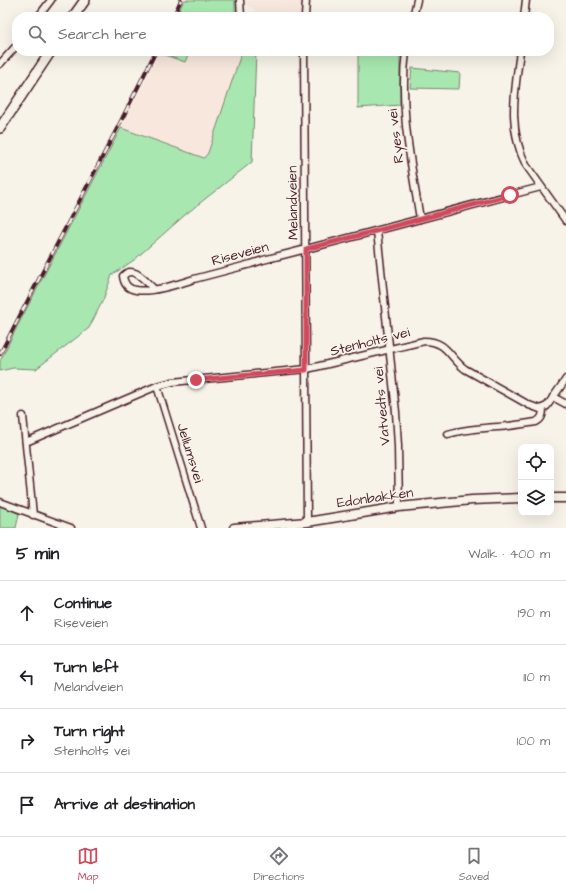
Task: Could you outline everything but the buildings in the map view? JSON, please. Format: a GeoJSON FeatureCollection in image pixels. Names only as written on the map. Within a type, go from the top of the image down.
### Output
{"type":"FeatureCollection","features":[{"type":"Feature","properties":{"kind":"main road"},"geometry":{"type":"LineString","coordinates":[[77,12],[85,0]]}},
{"type":"Feature","properties":{"kind":"main road"},"geometry":{"type":"LineString","coordinates":[[0,128],[48,56]]}},
{"type":"Feature","properties":{"kind":"street"},"geometry":{"type":"LineString","coordinates":[[42,12],[51,0]]}},
{"type":"Feature","properties":{"kind":"street"},"geometry":{"type":"LineString","coordinates":[[240,0],[241,12]]}},
{"type":"Feature","properties":{"kind":"street"},"geometry":{"type":"LineString","coordinates":[[305,12],[306,0]]}},
{"type":"Feature","properties":{"kind":"street"},"geometry":{"type":"LineString","coordinates":[[414,12],[418,0]]}},
{"type":"Feature","properties":{"kind":"street"},"geometry":{"type":"LineString","coordinates":[[525,12],[526,0]]}},
{"type":"Feature","properties":{"kind":"street"},"geometry":{"type":"LineString","coordinates":[[0,64],[12,51]]}},
{"type":"Feature","properties":{"kind":"street","name":"Melandveien"},"geometry":{"type":"LineString","coordinates":[[304,56],[307,522]]}},
{"type":"Feature","properties":{"kind":"street","name":"Ryes vei"},"geometry":{"type":"LineString","coordinates":[[406,56],[404,93],[406,126],[420,219]]}},
{"type":"Feature","properties":{"kind":"street"},"geometry":{"type":"LineString","coordinates":[[519,56],[514,115],[516,138],[524,160],[530,171],[566,221]]}},
{"type":"Feature","properties":{"kind":"street","name":"Riseveien"},"geometry":{"type":"LineString","coordinates":[[154,289],[135,272],[130,271],[123,276],[123,281],[126,285],[135,290],[143,291],[154,289],[179,284],[263,260],[541,187]]}},
{"type":"Feature","properties":{"kind":"street","name":"Vatvedts vei"},"geometry":{"type":"LineString","coordinates":[[378,231],[398,446],[399,507]]}},
{"type":"Feature","properties":{"kind":"street","name":"Stenholts vei"},"geometry":{"type":"LineString","coordinates":[[26,442],[157,386],[172,382],[306,370],[424,341],[435,342],[443,347],[465,369],[529,405],[540,410],[543,408]]}},
{"type":"Feature","properties":{"kind":"street"},"geometry":{"type":"LineString","coordinates":[[448,434],[486,427],[499,427],[536,422],[540,420],[543,414],[543,408],[547,406],[566,379]]}},
{"type":"Feature","properties":{"kind":"street","name":"Jellumsvei"},"geometry":{"type":"LineString","coordinates":[[157,386],[201,528]]}},
{"type":"Feature","properties":{"kind":"street"},"geometry":{"type":"LineString","coordinates":[[553,397],[566,404]]}},
{"type":"Feature","properties":{"kind":"street"},"geometry":{"type":"LineString","coordinates":[[23,416],[33,515]]}},
{"type":"Feature","properties":{"kind":"street","name":"Edonbakken"},"geometry":{"type":"LineString","coordinates":[[234,528],[307,522],[399,507],[472,500],[518,498]]}},
{"type":"Feature","properties":{"kind":"street"},"geometry":{"type":"LineString","coordinates":[[554,498],[566,498]]}},
{"type":"Feature","properties":{"kind":"street"},"geometry":{"type":"LineString","coordinates":[[0,502],[71,528]]}},
{"type":"Feature","properties":{"kind":"shaded area"},"geometry":{"type":"Polygon","coordinates":[[[246,0],[302,0],[302,12],[254,12],[255,10],[247,6],[246,0]]]}},
{"type":"Feature","properties":{"kind":"shaded area"},"geometry":{"type":"Polygon","coordinates":[[[157,56],[168,56],[185,62],[188,56],[240,56],[208,153],[204,158],[121,128],[157,56]]]}},
{"type":"Feature","properties":{"kind":"green space"},"geometry":{"type":"Polygon","coordinates":[[[184,0],[235,0],[235,12],[178,12],[184,0]]]}},
{"type":"Feature","properties":{"kind":"green space"},"geometry":{"type":"Polygon","coordinates":[[[168,56],[188,56],[185,62],[168,56]]]}},
{"type":"Feature","properties":{"kind":"green space"},"geometry":{"type":"Polygon","coordinates":[[[240,56],[256,56],[252,162],[186,214],[134,260],[112,275],[103,300],[89,328],[36,369],[13,368],[0,371],[0,361],[121,128],[204,158],[208,153],[240,56]]]}},
{"type":"Feature","properties":{"kind":"green space"},"geometry":{"type":"Polygon","coordinates":[[[358,56],[400,56],[400,105],[358,108],[358,56]]]}},
{"type":"Feature","properties":{"kind":"green space"},"geometry":{"type":"Polygon","coordinates":[[[412,68],[460,73],[459,89],[410,88],[412,68]]]}},
{"type":"Feature","properties":{"kind":"green space"},"geometry":{"type":"Polygon","coordinates":[[[0,505],[19,514],[16,528],[0,528],[0,505]]]}},
{"type":"Feature","properties":{"kind":"railway"},"geometry":{"type":"LineString","coordinates":[[175,12],[181,0]]}},
{"type":"Feature","properties":{"kind":"railway"},"geometry":{"type":"LineString","coordinates":[[0,354],[154,56]]}},
{"type":"Feature","properties":{"kind":"route"},"geometry":{"type":"LineString","coordinates":[[196,380],[306,370],[306,249],[510,195]]}}]}
